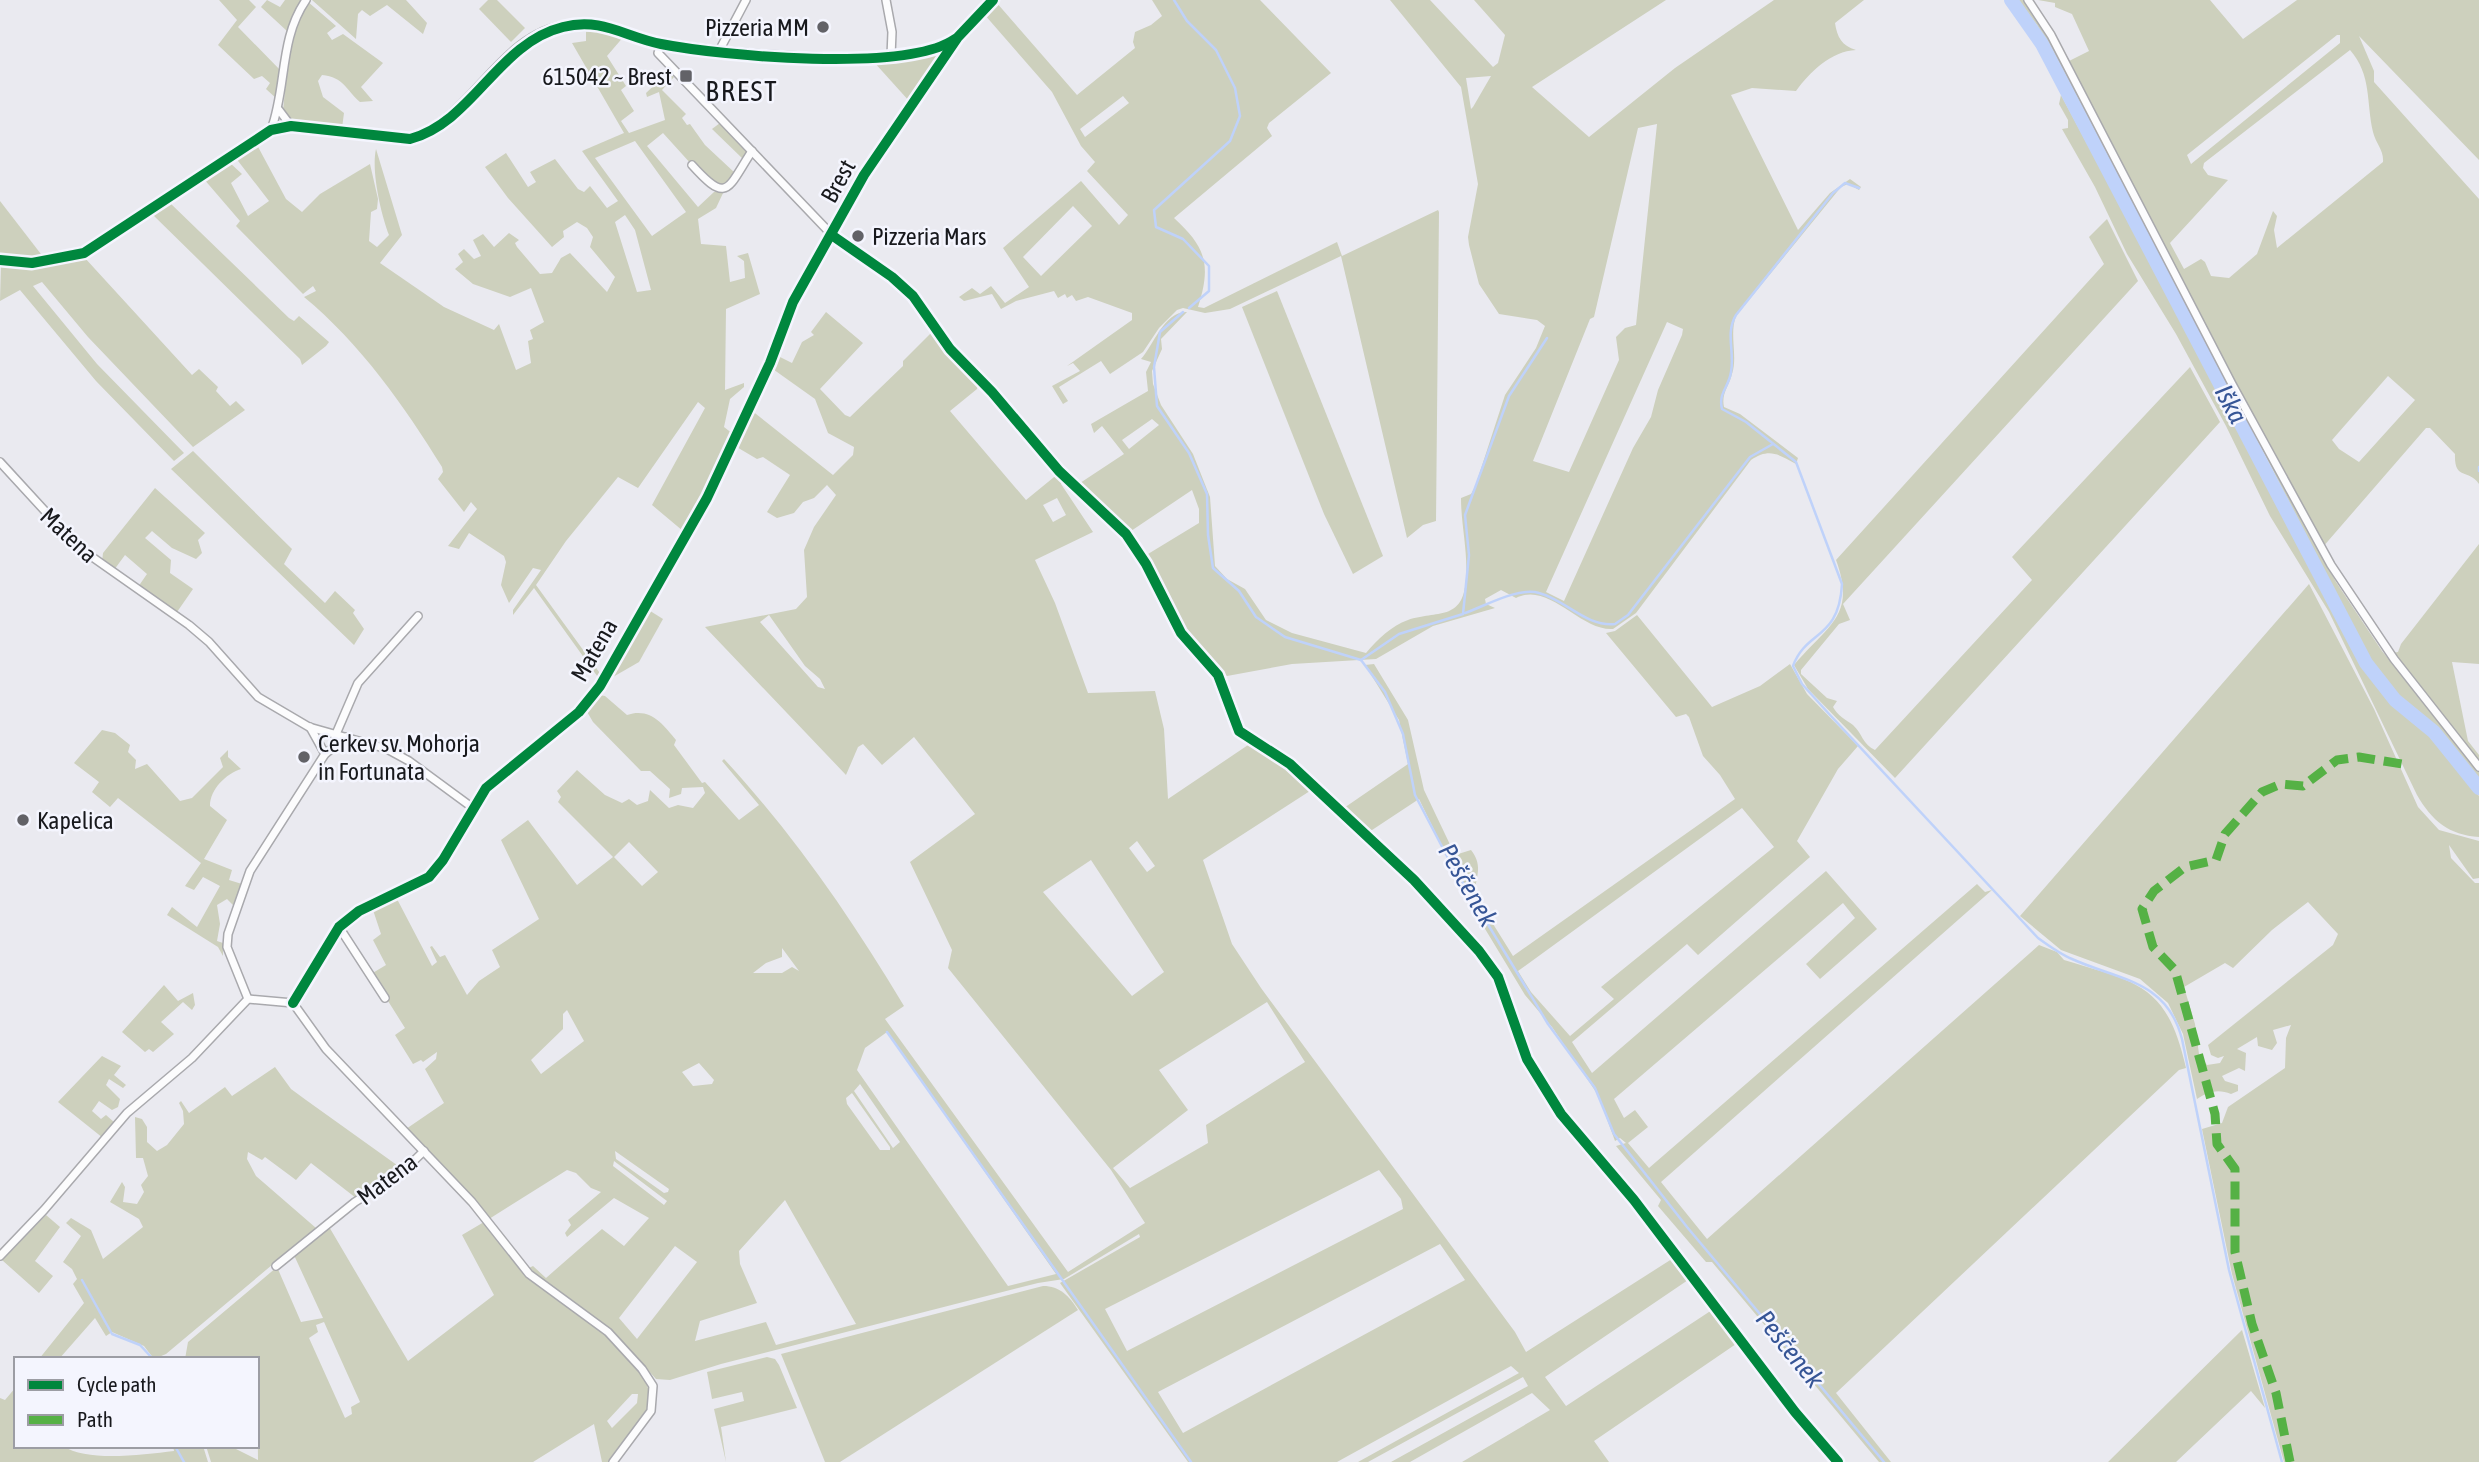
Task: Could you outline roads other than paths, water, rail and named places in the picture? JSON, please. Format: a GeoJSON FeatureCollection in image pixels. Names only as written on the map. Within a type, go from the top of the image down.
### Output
{"type":"FeatureCollection","features":[{"type":"Feature","properties":{"kind":"street"},"geometry":{"type":"LineString","coordinates":[[271,130],[279,110],[288,38],[296,15],[306,0]]}},
{"type":"Feature","properties":{"kind":"street"},"geometry":{"type":"LineString","coordinates":[[719,51],[746,0]]}},
{"type":"Feature","properties":{"kind":"street"},"geometry":{"type":"LineString","coordinates":[[886,0],[892,32],[891,56]]}},
{"type":"Feature","properties":{"kind":"street"},"geometry":{"type":"LineString","coordinates":[[0,260],[32,262],[85,253],[271,130],[291,126],[410,139],[440,124],[500,66],[549,31],[573,25],[602,25],[661,44],[719,51],[789,57],[891,56],[936,48],[958,37],[993,0]]}},
{"type":"Feature","properties":{"kind":"street"},"geometry":{"type":"LineString","coordinates":[[2028,0],[2051,35],[2232,384],[2331,565],[2356,607],[2479,767]]}},
{"type":"Feature","properties":{"kind":"street","name":"Brest"},"geometry":{"type":"LineString","coordinates":[[833,236],[864,175],[958,37]]}},
{"type":"Feature","properties":{"kind":"street","name":"Brest"},"geometry":{"type":"LineString","coordinates":[[661,44],[658,53],[833,236],[892,276],[913,296],[950,349],[992,392],[1059,471],[1126,534],[1146,564],[1163,602]]}},
{"type":"Feature","properties":{"kind":"street"},"geometry":{"type":"LineString","coordinates":[[279,110],[291,126]]}},
{"type":"Feature","properties":{"kind":"street"},"geometry":{"type":"LineString","coordinates":[[692,166],[713,189],[721,191],[729,187],[752,151]]}},
{"type":"Feature","properties":{"kind":"street","name":"Matena"},"geometry":{"type":"LineString","coordinates":[[276,1266],[355,1202],[401,1173],[424,1152],[326,1049],[293,1003],[340,927],[359,911],[429,877],[443,860],[486,788],[502,772],[579,712],[600,685],[707,498],[770,363],[793,302],[833,236]]}},
{"type":"Feature","properties":{"kind":"street","name":"Matena"},"geometry":{"type":"LineString","coordinates":[[0,462],[78,547],[190,625],[209,642],[258,697],[309,727],[387,749],[409,761],[473,808]]}},
{"type":"Feature","properties":{"kind":"street"},"geometry":{"type":"LineString","coordinates":[[336,734],[358,683],[418,616]]}},
{"type":"Feature","properties":{"kind":"street","name":"Matena"},"geometry":{"type":"LineString","coordinates":[[309,727],[325,754]]}},
{"type":"Feature","properties":{"kind":"street"},"geometry":{"type":"LineString","coordinates":[[248,999],[227,947],[235,912],[250,871],[325,754],[346,737]]}},
{"type":"Feature","properties":{"kind":"street"},"geometry":{"type":"LineString","coordinates":[[340,927],[385,999]]}},
{"type":"Feature","properties":{"kind":"street"},"geometry":{"type":"LineString","coordinates":[[248,999],[293,1003]]}},
{"type":"Feature","properties":{"kind":"street"},"geometry":{"type":"LineString","coordinates":[[0,1256],[44,1210],[127,1113],[192,1058],[248,999]]}},
{"type":"Feature","properties":{"kind":"street"},"geometry":{"type":"LineString","coordinates":[[424,1152],[472,1202],[529,1273],[608,1332],[642,1368],[653,1386],[651,1411],[613,1462]]}},
{"type":"Feature","properties":{"kind":"waterway","name":"Peščenek"},"geometry":{"type":"LineString","coordinates":[[1174,0],[1187,21],[1216,50],[1235,88],[1240,116],[1230,141],[1154,210],[1156,227],[1183,239],[1209,266],[1209,291],[1189,308]]}},
{"type":"Feature","properties":{"kind":"waterway","name":"Iška"},"geometry":{"type":"LineString","coordinates":[[2011,0],[2042,44],[2366,663],[2395,700],[2434,732],[2479,788]]}},
{"type":"Feature","properties":{"kind":"waterway"},"geometry":{"type":"LineString","coordinates":[[1859,188],[1845,183],[1833,193],[1736,315],[1731,329],[1731,372],[1721,399],[1722,409],[1746,422],[1796,462],[1842,584],[1835,615],[1829,625],[1799,654],[1793,666],[1802,684],[2038,938],[2068,957],[2123,978],[2153,993],[2175,1019],[2182,1039],[2229,1270],[2282,1462]]}},
{"type":"Feature","properties":{"kind":"waterway","name":"Peščenek"},"geometry":{"type":"LineString","coordinates":[[1183,312],[1160,332],[1154,367],[1157,406],[1189,453],[1207,494],[1208,535],[1213,568],[1239,591],[1256,617],[1285,637],[1361,660],[1385,692],[1403,734],[1415,795],[1448,858],[1548,1024],[1595,1088],[1614,1134],[1687,1227],[1884,1462]]}},
{"type":"Feature","properties":{"kind":"waterway"},"geometry":{"type":"LineString","coordinates":[[1361,660],[1399,634],[1463,614],[1469,555],[1465,515],[1509,396],[1547,338]]}},
{"type":"Feature","properties":{"kind":"waterway"},"geometry":{"type":"LineString","coordinates":[[1465,613],[1502,598],[1531,592],[1549,596],[1595,621],[1615,624],[1628,615],[1750,457],[1773,444]]}},
{"type":"Feature","properties":{"kind":"waterway"},"geometry":{"type":"LineString","coordinates":[[887,1032],[1191,1462]]}},
{"type":"Feature","properties":{"kind":"waterway"},"geometry":{"type":"LineString","coordinates":[[82,1280],[112,1334],[140,1345],[151,1357]]}},
{"type":"Feature","properties":{"kind":"waterway"},"geometry":{"type":"LineString","coordinates":[[176,1448],[184,1462]]}},
{"type":"Feature","properties":{"kind":"place","name":"Pizzeria MM"},"geometry":{"type":"Point","coordinates":[823,27]}},
{"type":"Feature","properties":{"kind":"place","name":"615042 ~ Brest"},"geometry":{"type":"Point","coordinates":[686,76]}},
{"type":"Feature","properties":{"kind":"place","name":"Pizzeria Mars"},"geometry":{"type":"Point","coordinates":[858,236]}},
{"type":"Feature","properties":{"kind":"place","name":"Cerkev sv. Mohorja in Fortunata"},"geometry":{"type":"Point","coordinates":[304,757]}},
{"type":"Feature","properties":{"kind":"place","name":"Kapelica"},"geometry":{"type":"Point","coordinates":[23,820]}},
{"type":"Feature","properties":{"kind":"district","name":"BREST"},"geometry":{"type":"Point","coordinates":[742,91]}}]}
